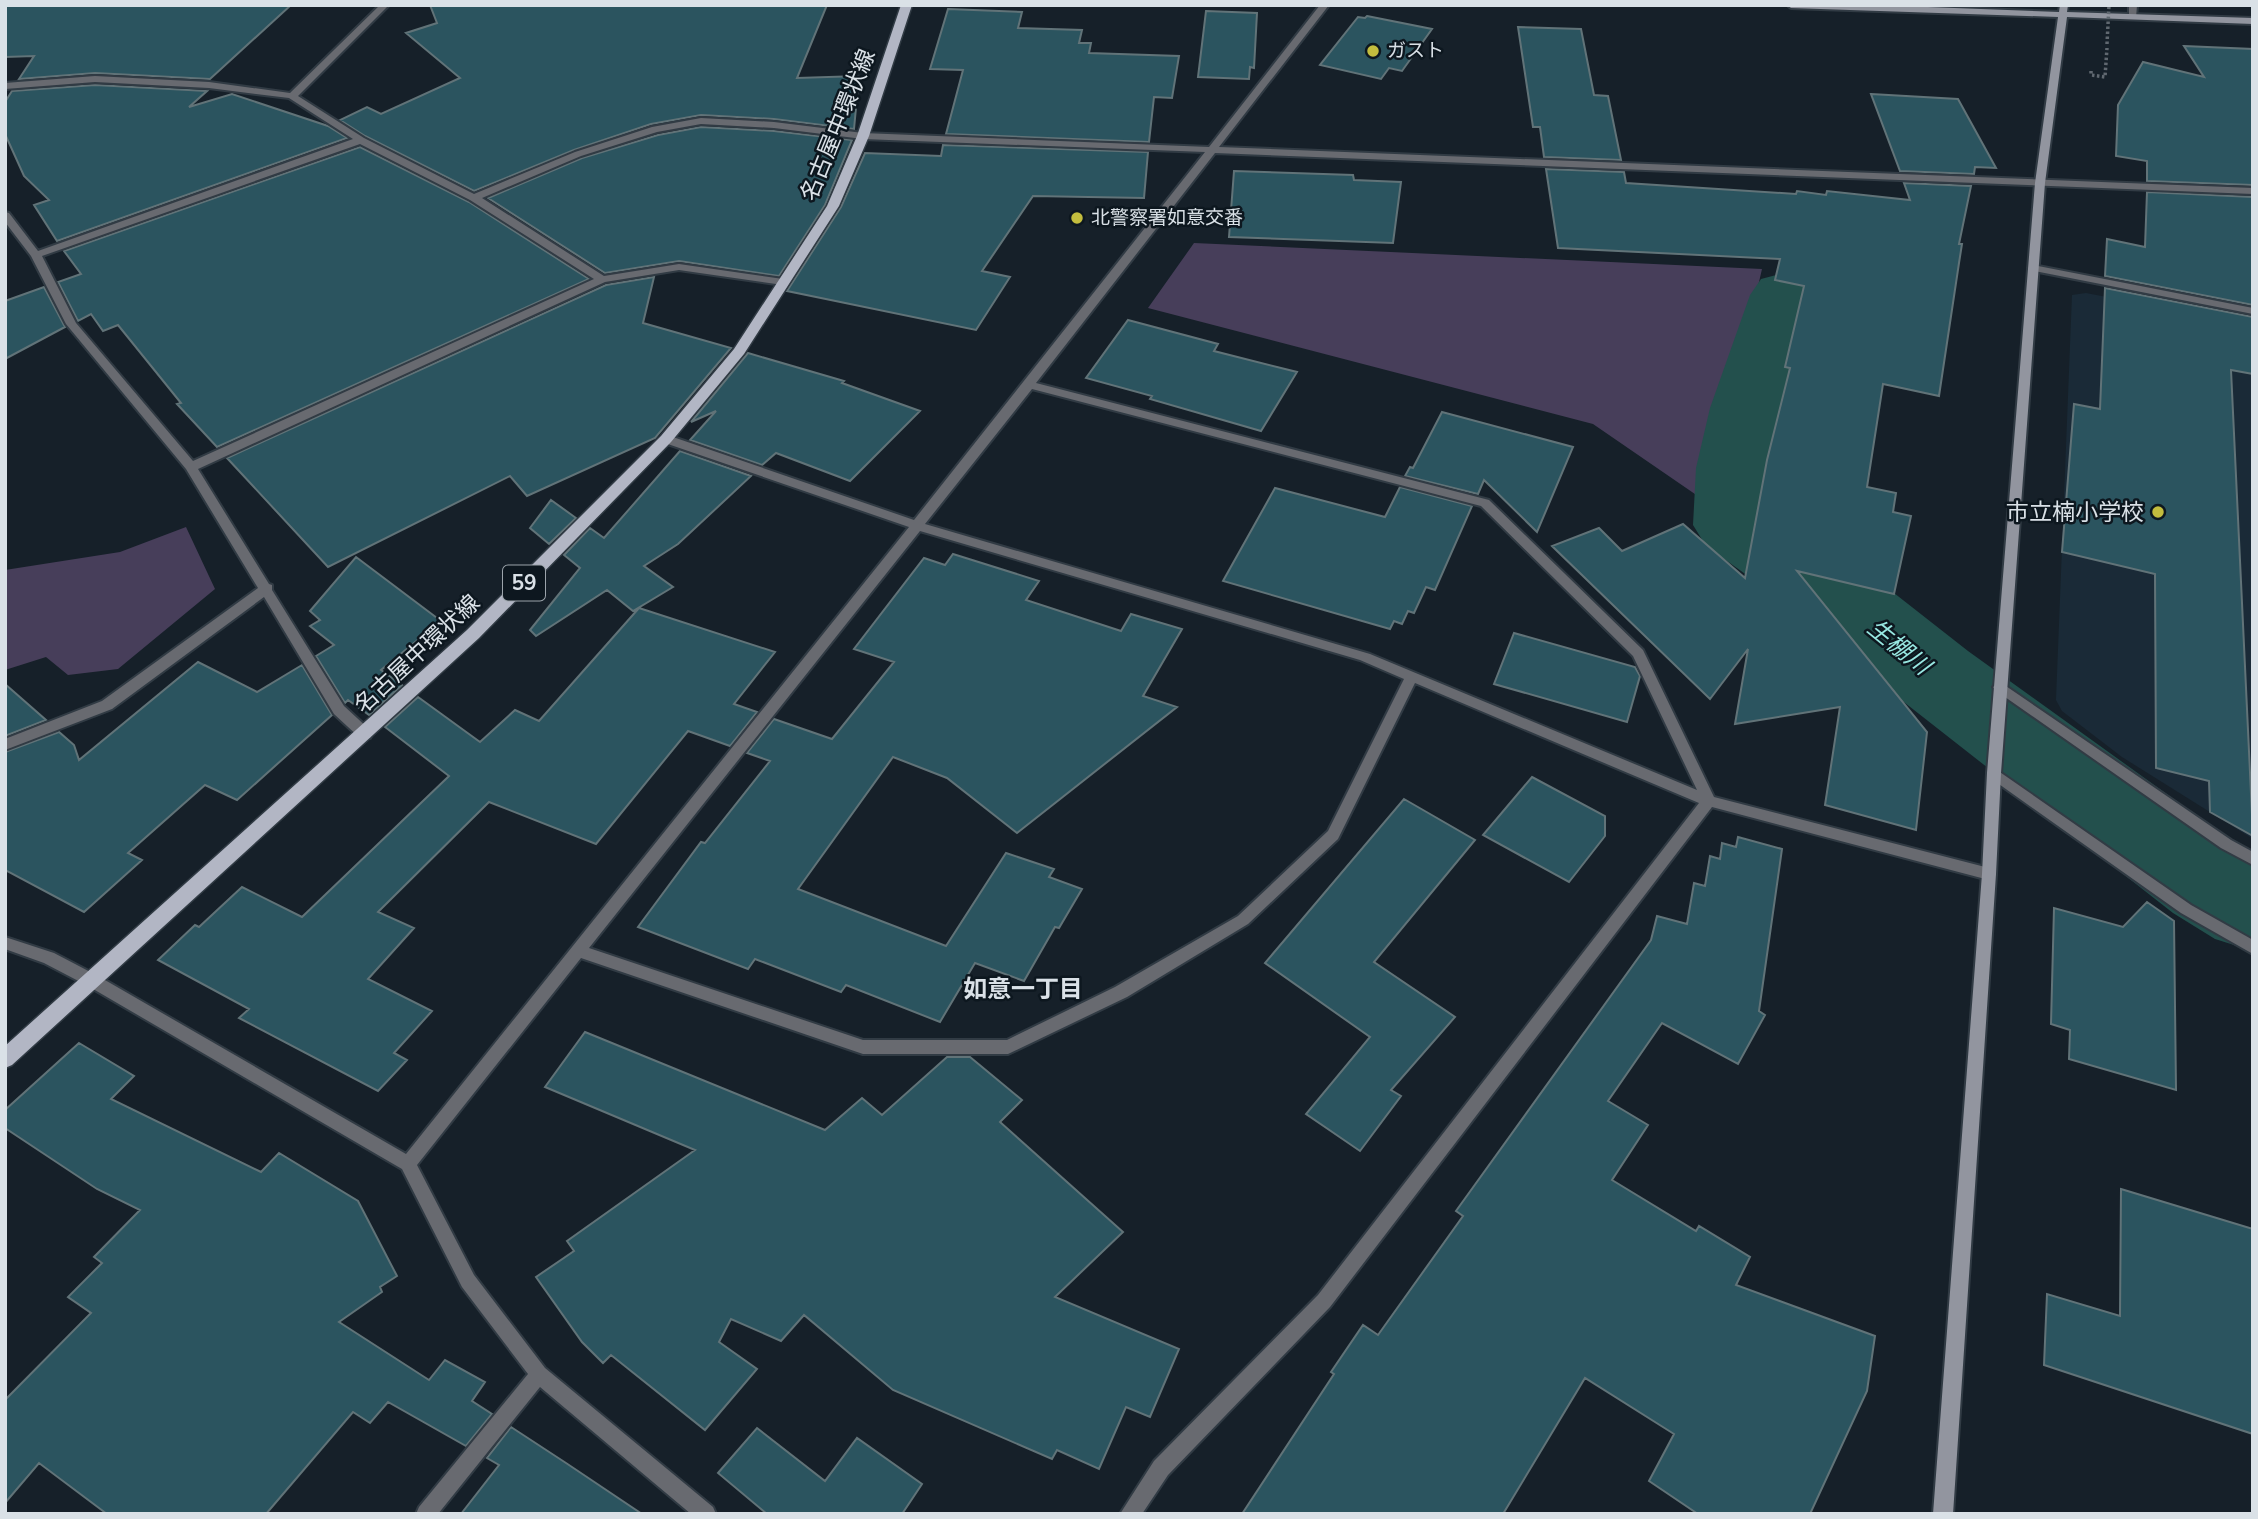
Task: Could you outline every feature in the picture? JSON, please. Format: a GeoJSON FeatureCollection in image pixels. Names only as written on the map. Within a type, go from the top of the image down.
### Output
{"type":"FeatureCollection","features":[{"type":"Feature","properties":{"kind":"main road","name":"名古屋中環状線"},"geometry":{"type":"LineString","coordinates":[[5,1059],[473,634],[666,439],[739,351],[833,206],[863,135],[907,5]]}},
{"type":"Feature","properties":{"kind":"street"},"geometry":{"type":"LineString","coordinates":[[292,96],[384,5]]}},
{"type":"Feature","properties":{"kind":"street"},"geometry":{"type":"LineString","coordinates":[[408,1164],[1029,385],[1325,5]]}},
{"type":"Feature","properties":{"kind":"street"},"geometry":{"type":"LineString","coordinates":[[1791,5],[2064,10],[2084,16],[2253,21]]}},
{"type":"Feature","properties":{"kind":"street"},"geometry":{"type":"LineString","coordinates":[[2128,16],[2133,5]]}},
{"type":"Feature","properties":{"kind":"street"},"geometry":{"type":"LineString","coordinates":[[1942,1514],[1989,874],[2000,687],[2033,268],[2040,183],[2064,10]]}},
{"type":"Feature","properties":{"kind":"street"},"geometry":{"type":"LineString","coordinates":[[5,86],[95,79],[209,85],[292,96],[361,139],[474,198],[602,279]]}},
{"type":"Feature","properties":{"kind":"street"},"geometry":{"type":"LineString","coordinates":[[474,198],[578,154],[654,130],[701,121],[774,125],[863,135],[2253,191]]}},
{"type":"Feature","properties":{"kind":"street"},"geometry":{"type":"LineString","coordinates":[[36,255],[361,139]]}},
{"type":"Feature","properties":{"kind":"street"},"geometry":{"type":"LineString","coordinates":[[5,216],[36,255],[71,324],[191,467],[339,710],[365,734]]}},
{"type":"Feature","properties":{"kind":"street"},"geometry":{"type":"LineString","coordinates":[[191,467],[602,279],[679,267],[783,282]]}},
{"type":"Feature","properties":{"kind":"street"},"geometry":{"type":"LineString","coordinates":[[2033,268],[2253,311]]}},
{"type":"Feature","properties":{"kind":"street"},"geometry":{"type":"LineString","coordinates":[[1029,385],[1485,503],[1638,653],[1709,801]]}},
{"type":"Feature","properties":{"kind":"street"},"geometry":{"type":"LineString","coordinates":[[666,439],[915,525],[1365,657],[1709,801],[1989,874]]}},
{"type":"Feature","properties":{"kind":"street"},"geometry":{"type":"LineString","coordinates":[[5,745],[107,705],[267,588]]}},
{"type":"Feature","properties":{"kind":"street"},"geometry":{"type":"LineString","coordinates":[[580,951],[863,1047],[1008,1047],[1121,992],[1242,920],[1333,835],[1412,676]]}},
{"type":"Feature","properties":{"kind":"street"},"geometry":{"type":"LineString","coordinates":[[2000,687],[2226,844],[2253,859]]}},
{"type":"Feature","properties":{"kind":"street"},"geometry":{"type":"LineString","coordinates":[[1994,772],[2186,909],[2253,948]]}},
{"type":"Feature","properties":{"kind":"street"},"geometry":{"type":"LineString","coordinates":[[1130,1514],[1161,1468],[1324,1301],[1709,801]]}},
{"type":"Feature","properties":{"kind":"street"},"geometry":{"type":"LineString","coordinates":[[5,943],[49,958],[93,981],[408,1164],[468,1281],[539,1374],[706,1514]]}},
{"type":"Feature","properties":{"kind":"street"},"geometry":{"type":"LineString","coordinates":[[426,1514],[539,1374]]}},
{"type":"Feature","properties":{"kind":"path"},"geometry":{"type":"LineString","coordinates":[[2092,65],[2091,75],[2105,77],[2109,5]]}},
{"type":"Feature","properties":{"kind":"shaded area"},"geometry":{"type":"Polygon","coordinates":[[[1194,243],[1762,269],[1708,503],[1593,424],[1148,308],[1194,243]]]}},
{"type":"Feature","properties":{"kind":"shaded area","name":"市立楠小学校"},"geometry":{"type":"Polygon","coordinates":[[[2086,293],[2253,325],[2253,839],[2122,757],[2062,711],[2056,700],[2072,295],[2086,293]]]}},
{"type":"Feature","properties":{"kind":"shaded area"},"geometry":{"type":"Polygon","coordinates":[[[186,527],[215,589],[118,669],[68,675],[46,657],[5,670],[5,570],[120,552],[186,527]]]}},
{"type":"Feature","properties":{"kind":"building"},"geometry":{"type":"Polygon","coordinates":[[[5,5],[291,5],[210,79],[95,73],[19,79],[34,56],[5,57],[5,5]]]}},
{"type":"Feature","properties":{"kind":"building"},"geometry":{"type":"Polygon","coordinates":[[[430,5],[827,5],[797,78],[859,76],[854,129],[774,119],[701,115],[651,124],[574,150],[474,191],[365,136],[340,120],[367,107],[381,114],[460,78],[406,33],[437,23],[430,5]]]}},
{"type":"Feature","properties":{"kind":"building"},"geometry":{"type":"Polygon","coordinates":[[[948,9],[1022,12],[1018,28],[1082,30],[1079,43],[1091,43],[1089,53],[1179,56],[1172,98],[1154,97],[1149,142],[946,134],[963,70],[930,69],[948,9]]]}},
{"type":"Feature","properties":{"kind":"building"},"geometry":{"type":"Polygon","coordinates":[[[1206,11],[1257,13],[1254,68],[1250,67],[1249,79],[1198,77],[1206,11]]]}},
{"type":"Feature","properties":{"kind":"building","name":"ガスト"},"geometry":{"type":"Polygon","coordinates":[[[1367,16],[1432,29],[1402,71],[1389,68],[1381,79],[1320,65],[1358,17],[1367,16]]]}},
{"type":"Feature","properties":{"kind":"building"},"geometry":{"type":"Polygon","coordinates":[[[1518,27],[1581,29],[1594,95],[1608,96],[1621,160],[1544,157],[1540,127],[1533,127],[1518,27]]]}},
{"type":"Feature","properties":{"kind":"building"},"geometry":{"type":"Polygon","coordinates":[[[2184,46],[2253,49],[2253,185],[2147,181],[2147,161],[2116,156],[2118,105],[2143,62],[2204,77],[2184,46]]]}},
{"type":"Feature","properties":{"kind":"building"},"geometry":{"type":"Polygon","coordinates":[[[95,85],[207,91],[189,107],[232,94],[328,126],[347,138],[57,241],[34,205],[49,200],[24,176],[5,134],[5,102],[12,91],[95,85]]]}},
{"type":"Feature","properties":{"kind":"building"},"geometry":{"type":"Polygon","coordinates":[[[1871,94],[1958,99],[1996,168],[1975,167],[1974,174],[1900,171],[1871,94]]]}},
{"type":"Feature","properties":{"kind":"building"},"geometry":{"type":"Polygon","coordinates":[[[701,127],[774,131],[852,140],[825,205],[779,276],[679,261],[605,273],[488,198],[582,158],[658,135],[701,127]]]}},
{"type":"Feature","properties":{"kind":"building"},"geometry":{"type":"Polygon","coordinates":[[[943,145],[1148,152],[1144,198],[1033,196],[982,271],[1010,277],[976,330],[787,291],[841,207],[865,153],[941,156],[943,145]]]}},
{"type":"Feature","properties":{"kind":"building"},"geometry":{"type":"Polygon","coordinates":[[[360,147],[469,202],[589,279],[217,447],[177,404],[181,403],[118,325],[103,331],[91,314],[78,321],[58,282],[81,274],[64,251],[360,147]]]}},
{"type":"Feature","properties":{"kind":"building"},"geometry":{"type":"Polygon","coordinates":[[[1546,169],[1624,172],[1626,183],[1796,194],[1797,191],[1826,195],[1827,191],[1910,200],[1904,183],[1971,186],[1959,244],[1962,244],[1939,396],[1883,384],[1867,487],[1896,493],[1893,512],[1911,516],[1894,594],[1797,571],[1927,732],[1916,830],[1825,805],[1840,707],[1735,724],[1748,649],[1710,699],[1552,546],[1599,528],[1622,551],[1683,524],[1745,578],[1767,460],[1790,368],[1785,367],[1804,286],[1775,280],[1780,259],[1558,248],[1546,169]]]}},
{"type":"Feature","properties":{"kind":"building"},"geometry":{"type":"Polygon","coordinates":[[[1234,171],[1353,175],[1354,180],[1401,182],[1393,243],[1229,237],[1234,171]]]}},
{"type":"Feature","properties":{"kind":"building"},"geometry":{"type":"Polygon","coordinates":[[[2147,192],[2253,197],[2253,305],[2105,276],[2107,239],[2145,247],[2147,192]]]}},
{"type":"Feature","properties":{"kind":"building"},"geometry":{"type":"Polygon","coordinates":[[[654,277],[643,323],[731,348],[655,438],[527,496],[510,476],[328,567],[227,458],[606,285],[654,277]]]}},
{"type":"Feature","properties":{"kind":"building"},"geometry":{"type":"Polygon","coordinates":[[[44,287],[65,327],[5,359],[5,301],[44,287]]]}},
{"type":"Feature","properties":{"kind":"building","name":"市立楠小学校"},"geometry":{"type":"Polygon","coordinates":[[[2105,288],[2253,317],[2253,374],[2231,370],[2253,836],[2210,812],[2209,781],[2156,768],[2155,574],[2062,552],[2074,404],[2100,409],[2105,288]]]}},
{"type":"Feature","properties":{"kind":"building"},"geometry":{"type":"Polygon","coordinates":[[[1128,320],[1218,344],[1214,351],[1297,372],[1261,431],[1086,378],[1128,320]]]}},
{"type":"Feature","properties":{"kind":"building"},"geometry":{"type":"Polygon","coordinates":[[[748,353],[844,381],[842,383],[920,411],[850,481],[776,453],[762,465],[690,440],[716,411],[691,422],[748,353]]]}},
{"type":"Feature","properties":{"kind":"building"},"geometry":{"type":"Polygon","coordinates":[[[1442,412],[1573,447],[1537,532],[1484,480],[1478,494],[1405,476],[1410,467],[1413,468],[1442,412]]]}},
{"type":"Feature","properties":{"kind":"building"},"geometry":{"type":"Polygon","coordinates":[[[680,451],[751,476],[678,544],[644,566],[673,587],[633,611],[607,590],[536,636],[530,630],[580,568],[564,555],[590,528],[604,538],[680,451]]]}},
{"type":"Feature","properties":{"kind":"building"},"geometry":{"type":"Polygon","coordinates":[[[1400,487],[1472,506],[1435,590],[1426,587],[1414,613],[1408,611],[1402,624],[1394,621],[1390,629],[1223,581],[1275,488],[1385,517],[1400,487]]]}},
{"type":"Feature","properties":{"kind":"building"},"geometry":{"type":"Polygon","coordinates":[[[551,500],[576,518],[549,544],[530,528],[551,500]]]}},
{"type":"Feature","properties":{"kind":"building"},"geometry":{"type":"Polygon","coordinates":[[[953,554],[1039,581],[1026,600],[1121,631],[1131,614],[1182,629],[1143,696],[1177,707],[1017,833],[947,778],[893,757],[798,889],[946,946],[1006,853],[1054,869],[1049,877],[1082,889],[1059,928],[1055,927],[1024,981],[975,963],[940,1022],[846,985],[841,992],[755,959],[748,969],[638,927],[701,842],[705,843],[770,761],[747,753],[774,719],[832,739],[894,662],[854,649],[924,558],[945,565],[953,554]]]}},
{"type":"Feature","properties":{"kind":"building"},"geometry":{"type":"Polygon","coordinates":[[[356,557],[441,621],[381,670],[402,685],[369,715],[348,700],[345,703],[316,656],[334,645],[310,626],[320,620],[310,611],[356,557]]]}},
{"type":"Feature","properties":{"kind":"building"},"geometry":{"type":"Polygon","coordinates":[[[639,608],[775,652],[734,704],[757,712],[730,746],[688,731],[596,844],[489,802],[378,912],[414,928],[368,979],[432,1011],[394,1053],[407,1060],[378,1091],[239,1018],[249,1009],[158,960],[195,925],[199,927],[242,887],[302,917],[449,776],[385,727],[418,697],[480,742],[515,710],[539,721],[639,608]]]}},
{"type":"Feature","properties":{"kind":"building"},"geometry":{"type":"Polygon","coordinates":[[[1514,633],[1635,667],[1640,676],[1627,722],[1494,684],[1514,633]]]}},
{"type":"Feature","properties":{"kind":"building"},"geometry":{"type":"Polygon","coordinates":[[[198,662],[257,692],[302,665],[332,715],[237,800],[205,785],[128,853],[142,860],[84,912],[5,870],[5,752],[59,732],[74,745],[79,760],[198,662]]]}},
{"type":"Feature","properties":{"kind":"building"},"geometry":{"type":"Polygon","coordinates":[[[5,684],[46,720],[5,736],[5,684]]]}},
{"type":"Feature","properties":{"kind":"building"},"geometry":{"type":"Polygon","coordinates":[[[1532,777],[1605,816],[1605,836],[1569,882],[1483,835],[1532,777]]]}},
{"type":"Feature","properties":{"kind":"building"},"geometry":{"type":"Polygon","coordinates":[[[1404,799],[1475,840],[1374,962],[1455,1017],[1391,1090],[1401,1096],[1360,1151],[1306,1114],[1370,1037],[1265,963],[1404,799]]]}},
{"type":"Feature","properties":{"kind":"building"},"geometry":{"type":"Polygon","coordinates":[[[1738,837],[1782,849],[1759,1011],[1765,1015],[1738,1064],[1662,1023],[1608,1101],[1648,1125],[1612,1180],[1696,1231],[1699,1226],[1750,1257],[1736,1285],[1875,1336],[1867,1391],[1810,1514],[1698,1514],[1649,1481],[1674,1434],[1585,1378],[1503,1514],[1242,1514],[1363,1325],[1378,1335],[1463,1216],[1456,1211],[1651,940],[1657,916],[1687,924],[1694,883],[1705,886],[1710,856],[1720,859],[1722,843],[1736,847],[1738,837]]]}},
{"type":"Feature","properties":{"kind":"building"},"geometry":{"type":"Polygon","coordinates":[[[2147,902],[2174,921],[2176,1090],[2069,1059],[2070,1030],[2051,1024],[2054,908],[2123,927],[2147,902]]]}},
{"type":"Feature","properties":{"kind":"building"},"geometry":{"type":"Polygon","coordinates":[[[585,1032],[825,1130],[862,1098],[882,1115],[947,1057],[970,1057],[1022,1100],[1000,1122],[1123,1232],[1055,1297],[1179,1349],[1150,1417],[1126,1407],[1099,1469],[1057,1450],[1052,1459],[893,1390],[804,1315],[781,1341],[731,1319],[719,1342],[757,1369],[705,1430],[611,1355],[603,1363],[582,1342],[536,1277],[574,1251],[567,1241],[695,1150],[545,1087],[585,1032]]]}},
{"type":"Feature","properties":{"kind":"building"},"geometry":{"type":"Polygon","coordinates":[[[79,1043],[134,1076],[111,1099],[261,1172],[279,1153],[358,1201],[397,1276],[380,1287],[382,1292],[339,1322],[429,1380],[445,1360],[485,1382],[472,1401],[492,1414],[466,1446],[388,1402],[370,1423],[353,1412],[266,1514],[107,1514],[39,1463],[5,1503],[5,1400],[91,1313],[68,1297],[102,1263],[94,1257],[140,1210],[97,1189],[5,1128],[5,1110],[79,1043]]]}},
{"type":"Feature","properties":{"kind":"building"},"geometry":{"type":"Polygon","coordinates":[[[2121,1189],[2253,1229],[2253,1434],[2044,1365],[2047,1294],[2120,1316],[2121,1189]]]}},
{"type":"Feature","properties":{"kind":"building"},"geometry":{"type":"Polygon","coordinates":[[[511,1427],[642,1514],[461,1514],[499,1465],[487,1458],[511,1427]]]}},
{"type":"Feature","properties":{"kind":"building"},"geometry":{"type":"Polygon","coordinates":[[[757,1428],[825,1481],[857,1438],[922,1484],[902,1514],[767,1514],[718,1473],[757,1428]]]}},
{"type":"Feature","properties":{"kind":"waterway","name":"生棚川"},"geometry":{"type":"LineString","coordinates":[[1788,295],[1744,438],[1739,468],[1737,525],[1825,586],[1934,675],[2210,883],[2253,908]]}},
{"type":"Feature","properties":{"kind":"place","name":"ガスト"},"geometry":{"type":"Point","coordinates":[1373,51]}},
{"type":"Feature","properties":{"kind":"place","name":"北警察署如意交番"},"geometry":{"type":"Point","coordinates":[1077,218]}},
{"type":"Feature","properties":{"kind":"place","name":"市立楠小学校"},"geometry":{"type":"Point","coordinates":[2158,512]}},
{"type":"Feature","properties":{"kind":"district","name":"如意一丁目"},"geometry":{"type":"Point","coordinates":[1023,989]}}]}
